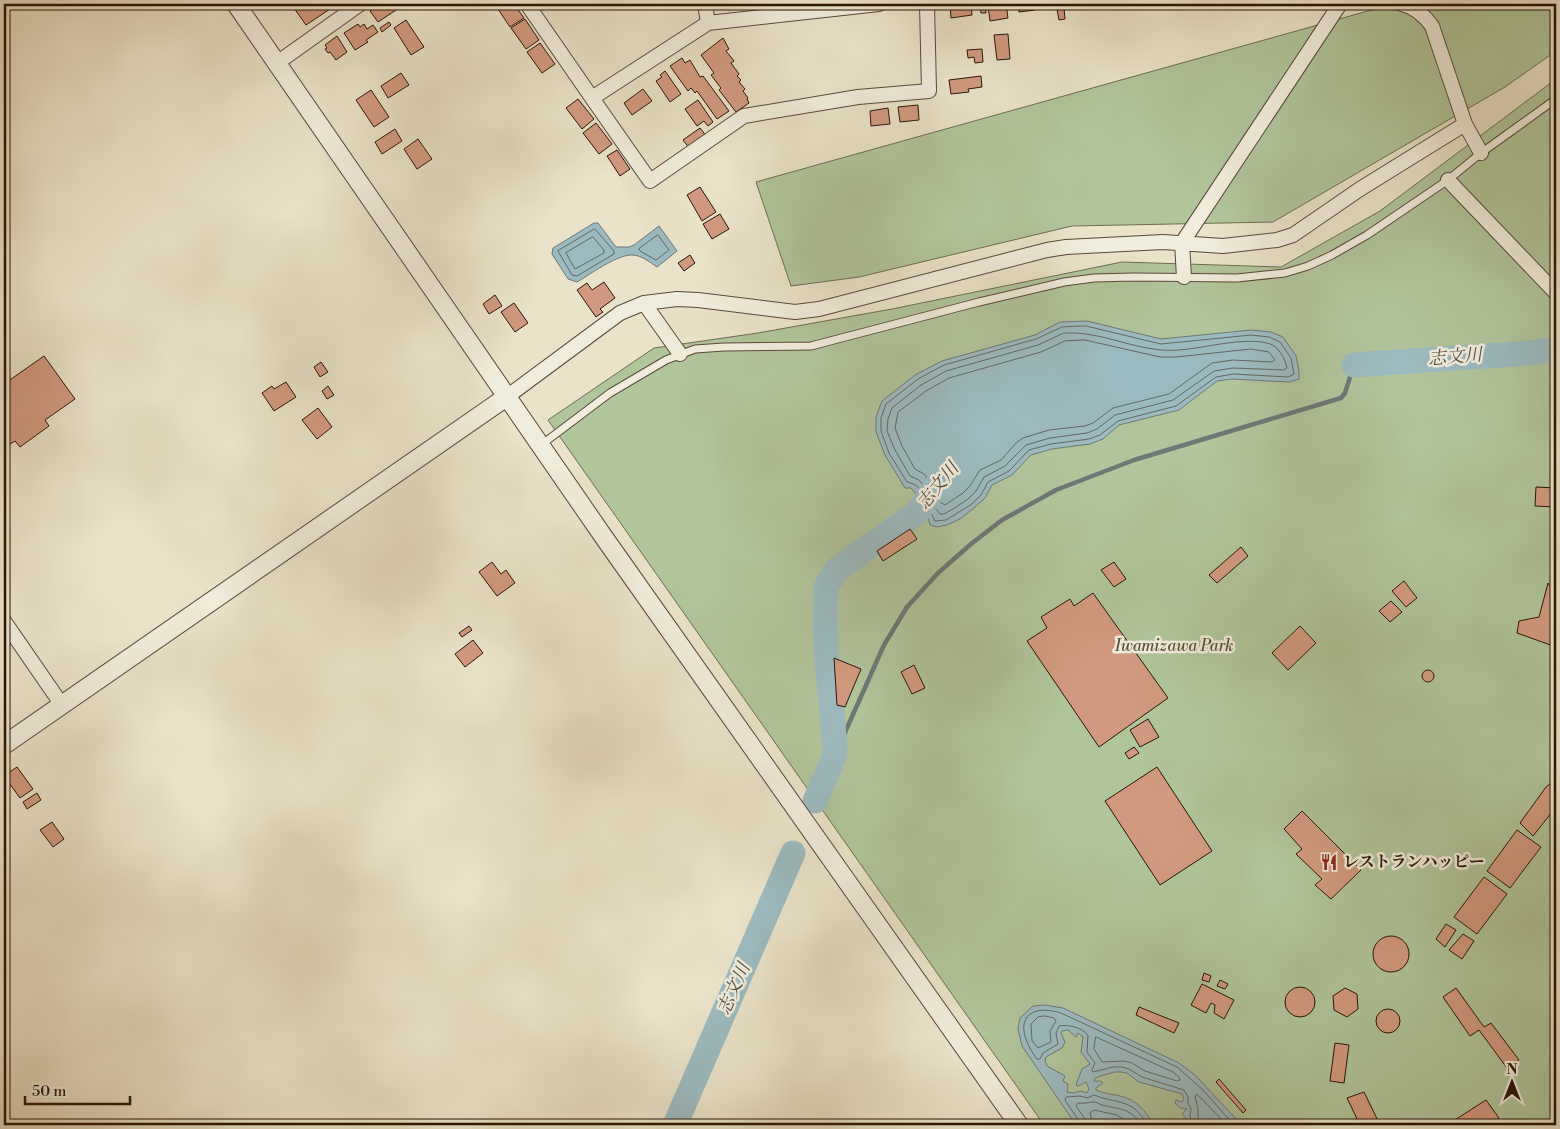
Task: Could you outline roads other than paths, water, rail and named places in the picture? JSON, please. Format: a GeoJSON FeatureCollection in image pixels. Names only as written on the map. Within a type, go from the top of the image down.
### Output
{"type":"FeatureCollection","features":[{"type":"Feature","properties":{"kind":"street"},"geometry":{"type":"LineString","coordinates":[[236,4],[540,445],[1018,1125]]}},
{"type":"Feature","properties":{"kind":"street"},"geometry":{"type":"LineString","coordinates":[[277,63],[360,4]]}},
{"type":"Feature","properties":{"kind":"street"},"geometry":{"type":"LineString","coordinates":[[527,4],[650,180],[744,116],[858,97],[929,91],[927,4]]}},
{"type":"Feature","properties":{"kind":"street"},"geometry":{"type":"LineString","coordinates":[[705,4],[708,23]]}},
{"type":"Feature","properties":{"kind":"street"},"geometry":{"type":"LineString","coordinates":[[592,98],[708,23],[879,4]]}},
{"type":"Feature","properties":{"kind":"street"},"geometry":{"type":"LineString","coordinates":[[1184,277],[1182,243],[1340,4]]}},
{"type":"Feature","properties":{"kind":"street"},"geometry":{"type":"LineString","coordinates":[[1402,4],[1415,9],[1432,26],[1465,124],[1482,153]]}},
{"type":"Feature","properties":{"kind":"street"},"geometry":{"type":"LineString","coordinates":[[4,745],[508,396],[620,314],[644,303],[677,299],[698,300],[795,312],[819,309],[1047,250],[1066,247],[1163,242],[1223,246],[1277,240],[1293,235],[1360,189],[1465,124]]}},
{"type":"Feature","properties":{"kind":"street"},"geometry":{"type":"LineString","coordinates":[[1448,180],[1556,293]]}},
{"type":"Feature","properties":{"kind":"street"},"geometry":{"type":"LineString","coordinates":[[644,303],[680,354]]}},
{"type":"Feature","properties":{"kind":"street"},"geometry":{"type":"LineString","coordinates":[[4,621],[62,705]]}},
{"type":"Feature","properties":{"kind":"lane"},"geometry":{"type":"LineString","coordinates":[[540,445],[610,393],[666,360],[695,349],[811,346],[979,302],[1055,284],[1094,278],[1237,278],[1285,273],[1308,266],[1367,235],[1448,180],[1556,99]]}},
{"type":"Feature","properties":{"kind":"water"},"geometry":{"type":"Polygon","coordinates":[[[594,223],[598,223],[616,247],[634,245],[659,226],[677,251],[657,267],[639,256],[632,255],[611,261],[577,282],[568,279],[552,254],[553,248],[594,223]]]}},
{"type":"Feature","properties":{"kind":"water"},"geometry":{"type":"Polygon","coordinates":[[[1087,321],[1161,339],[1251,330],[1271,332],[1283,337],[1296,356],[1299,379],[1289,382],[1232,379],[1217,381],[1179,410],[1119,425],[1103,439],[1090,444],[1052,449],[1031,455],[1012,475],[992,485],[985,498],[960,519],[937,527],[930,525],[928,516],[921,519],[915,502],[918,496],[911,488],[905,488],[885,455],[876,432],[876,417],[882,401],[915,375],[942,361],[1035,335],[1060,322],[1087,321]]]}},
{"type":"Feature","properties":{"kind":"water"},"geometry":{"type":"Polygon","coordinates":[[[1045,1005],[1063,1008],[1179,1063],[1195,1075],[1240,1125],[1187,1125],[1187,1120],[1182,1114],[1187,1109],[1180,1108],[1175,1103],[1176,1100],[1182,1102],[1184,1099],[1182,1094],[1139,1082],[1127,1073],[1114,1072],[1095,1078],[1094,1081],[1101,1081],[1103,1083],[1096,1090],[1126,1098],[1136,1103],[1148,1115],[1153,1125],[1076,1125],[1022,1046],[1018,1029],[1020,1018],[1033,1006],[1045,1005]],[[1068,1030],[1062,1031],[1065,1042],[1062,1048],[1046,1057],[1045,1061],[1047,1066],[1065,1076],[1063,1081],[1068,1084],[1067,1092],[1081,1091],[1087,1093],[1089,1089],[1086,1082],[1078,1086],[1076,1085],[1082,1069],[1090,1064],[1081,1052],[1083,1037],[1078,1033],[1076,1037],[1068,1030]]]}},
{"type":"Feature","properties":{"kind":"waterway","name":"志文川"},"geometry":{"type":"LineString","coordinates":[[1354,365],[1529,353],[1556,349]]}},
{"type":"Feature","properties":{"kind":"waterway"},"geometry":{"type":"LineString","coordinates":[[834,757],[884,645],[907,607],[938,573],[1002,520],[1056,490],[1134,460],[1341,398],[1345,393],[1354,365]]}},
{"type":"Feature","properties":{"kind":"waterway","name":"志文川"},"geometry":{"type":"LineString","coordinates":[[815,801],[834,757],[835,745],[826,652],[826,587],[836,570],[918,512],[937,485]]}},
{"type":"Feature","properties":{"kind":"waterway","name":"志文川"},"geometry":{"type":"LineString","coordinates":[[675,1125],[793,853]]}},
{"type":"Feature","properties":{"kind":"place","name":"レストランハッピー"},"geometry":{"type":"Point","coordinates":[1329,862]}},
{"type":"Feature","properties":{"kind":"park label","name":"Iwamizawa Park"},"geometry":{"type":"Point","coordinates":[1174,646]}}]}
